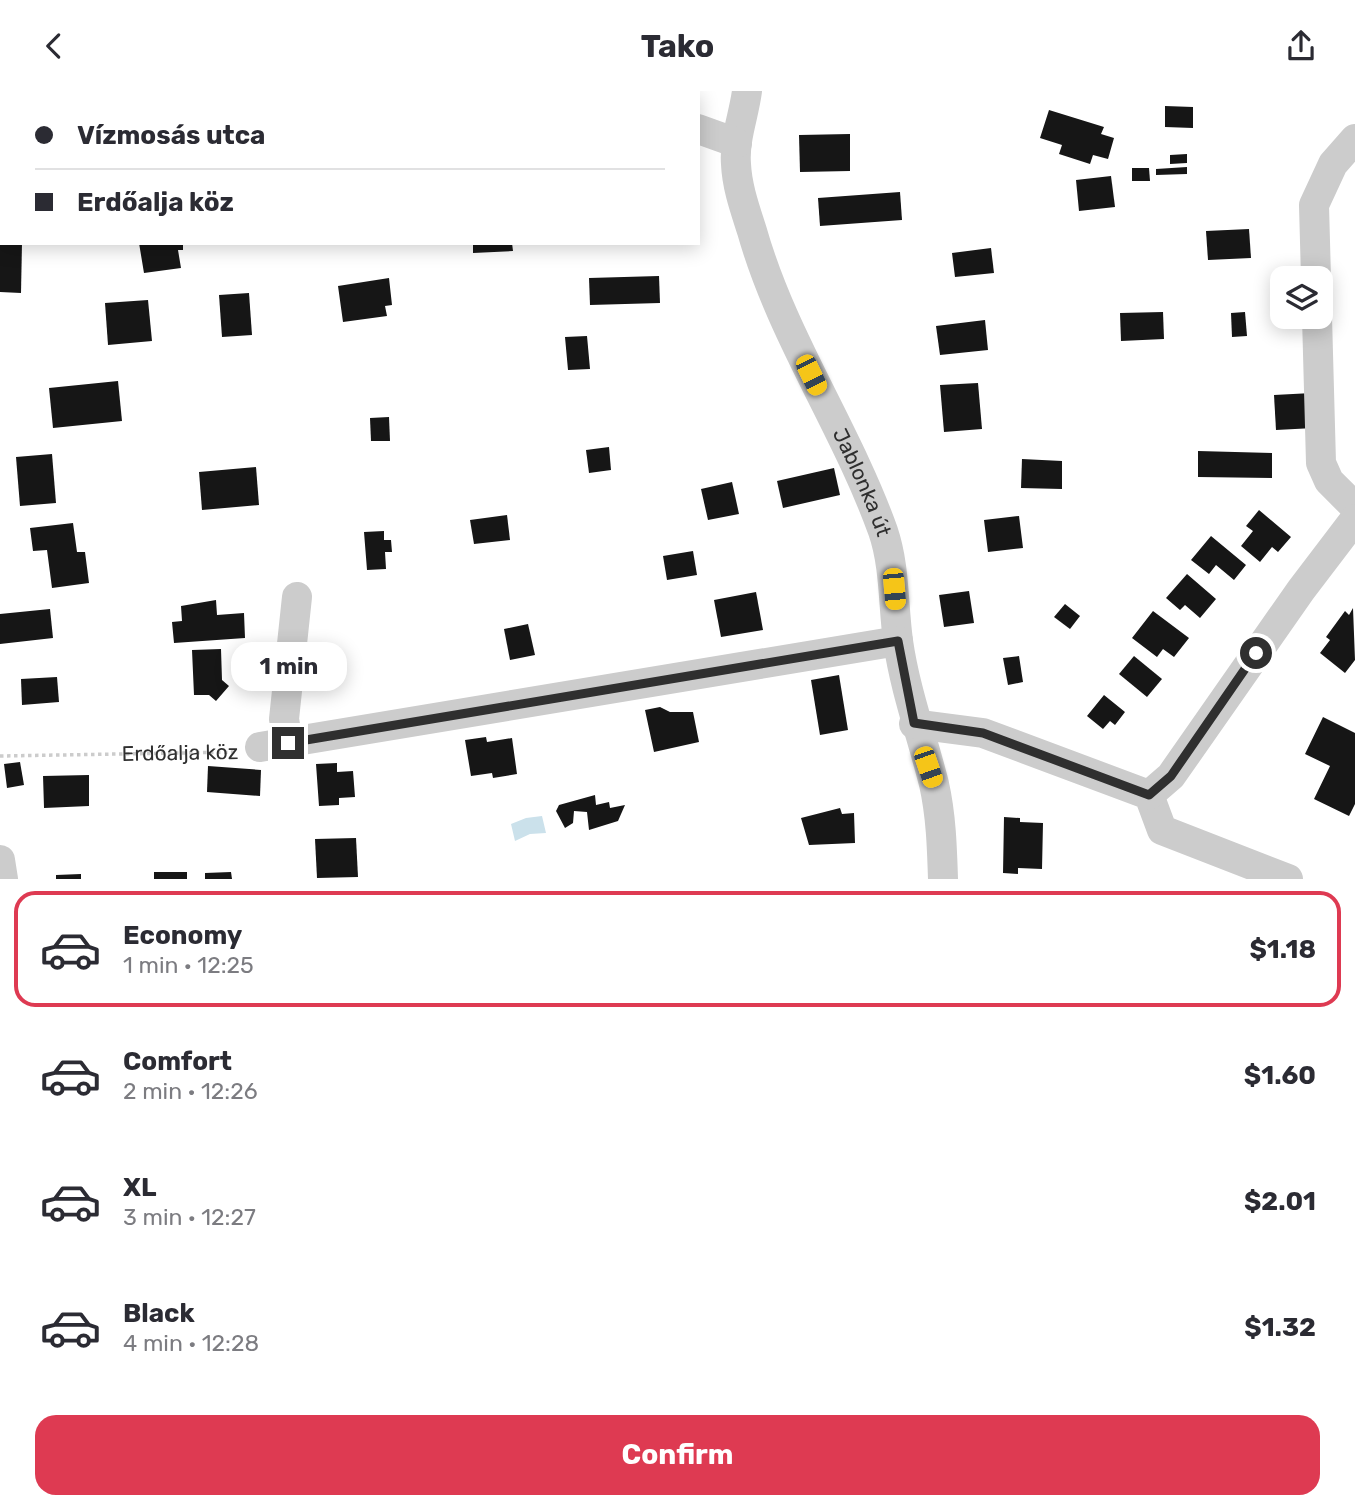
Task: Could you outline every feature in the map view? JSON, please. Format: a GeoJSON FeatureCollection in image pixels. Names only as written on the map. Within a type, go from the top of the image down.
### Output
{"type":"FeatureCollection","features":[{"type":"Feature","properties":{"kind":"street","name":"Jablonka út"},"geometry":{"type":"LineString","coordinates":[[747,91],[737,143],[736,164],[741,195],[775,299],[854,461],[884,534],[891,563],[898,641],[914,723],[933,783],[942,848],[943,879]]}},
{"type":"Feature","properties":{"kind":"street"},"geometry":{"type":"LineString","coordinates":[[700,130],[737,143]]}},
{"type":"Feature","properties":{"kind":"street"},"geometry":{"type":"LineString","coordinates":[[1316,266],[1314,205],[1333,164],[1355,139]]}},
{"type":"Feature","properties":{"kind":"street"},"geometry":{"type":"LineString","coordinates":[[1317,329],[1321,463],[1329,481],[1355,507]]}},
{"type":"Feature","properties":{"kind":"street"},"geometry":{"type":"LineString","coordinates":[[1149,795],[1171,776],[1301,590],[1355,519]]}},
{"type":"Feature","properties":{"kind":"street"},"geometry":{"type":"LineString","coordinates":[[274,745],[284,719],[297,597]]}},
{"type":"Feature","properties":{"kind":"street"},"geometry":{"type":"LineString","coordinates":[[274,745],[898,641]]}},
{"type":"Feature","properties":{"kind":"street"},"geometry":{"type":"LineString","coordinates":[[914,723],[983,733],[1149,795],[1162,831],[1288,879]]}},
{"type":"Feature","properties":{"kind":"street"},"geometry":{"type":"LineString","coordinates":[[942,848],[953,856],[961,879]]}},
{"type":"Feature","properties":{"kind":"street"},"geometry":{"type":"LineString","coordinates":[[0,860],[3,879]]}},
{"type":"Feature","properties":{"kind":"path","name":"Erdőalja köz"},"geometry":{"type":"LineString","coordinates":[[0,756],[241,752],[274,745]]}},
{"type":"Feature","properties":{"kind":"water"},"geometry":{"type":"Polygon","coordinates":[[[542,816],[546,833],[530,834],[515,841],[511,824],[542,816]]]}},
{"type":"Feature","properties":{"kind":"building"},"geometry":{"type":"Polygon","coordinates":[[[1165,106],[1193,107],[1193,128],[1165,127],[1165,106]]]}},
{"type":"Feature","properties":{"kind":"building"},"geometry":{"type":"Polygon","coordinates":[[[1049,110],[1104,127],[1101,134],[1114,138],[1108,159],[1093,155],[1090,164],[1059,154],[1062,145],[1040,138],[1049,110]]]}},
{"type":"Feature","properties":{"kind":"building"},"geometry":{"type":"Polygon","coordinates":[[[850,134],[850,171],[800,172],[799,135],[850,134]]]}},
{"type":"Feature","properties":{"kind":"building"},"geometry":{"type":"Polygon","coordinates":[[[1187,154],[1187,163],[1170,164],[1170,155],[1187,154]]]}},
{"type":"Feature","properties":{"kind":"building"},"geometry":{"type":"Polygon","coordinates":[[[1187,167],[1187,174],[1156,175],[1156,169],[1187,167]]]}},
{"type":"Feature","properties":{"kind":"building"},"geometry":{"type":"Polygon","coordinates":[[[1132,168],[1149,168],[1150,181],[1132,181],[1132,168]]]}},
{"type":"Feature","properties":{"kind":"building"},"geometry":{"type":"Polygon","coordinates":[[[1111,176],[1115,207],[1079,211],[1076,180],[1111,176]]]}},
{"type":"Feature","properties":{"kind":"building"},"geometry":{"type":"Polygon","coordinates":[[[900,192],[902,220],[820,226],[818,198],[900,192]]]}},
{"type":"Feature","properties":{"kind":"building"},"geometry":{"type":"Polygon","coordinates":[[[1249,229],[1251,258],[1208,260],[1206,231],[1249,229]]]}},
{"type":"Feature","properties":{"kind":"building"},"geometry":{"type":"Polygon","coordinates":[[[0,245],[22,245],[21,293],[0,292],[0,245]]]}},
{"type":"Feature","properties":{"kind":"building"},"geometry":{"type":"Polygon","coordinates":[[[139,245],[183,245],[183,250],[178,250],[181,268],[144,273],[139,245]]]}},
{"type":"Feature","properties":{"kind":"building"},"geometry":{"type":"Polygon","coordinates":[[[473,245],[512,245],[513,251],[473,253],[473,245]]]}},
{"type":"Feature","properties":{"kind":"building"},"geometry":{"type":"Polygon","coordinates":[[[991,248],[994,273],[955,277],[952,253],[991,248]]]}},
{"type":"Feature","properties":{"kind":"building"},"geometry":{"type":"Polygon","coordinates":[[[659,276],[660,303],[590,305],[589,278],[659,276]]]}},
{"type":"Feature","properties":{"kind":"building"},"geometry":{"type":"Polygon","coordinates":[[[389,278],[392,305],[385,306],[387,316],[343,322],[338,286],[389,278]]]}},
{"type":"Feature","properties":{"kind":"building"},"geometry":{"type":"Polygon","coordinates":[[[249,293],[252,335],[222,337],[219,295],[249,293]]]}},
{"type":"Feature","properties":{"kind":"building"},"geometry":{"type":"Polygon","coordinates":[[[148,300],[152,341],[108,345],[105,303],[148,300]]]}},
{"type":"Feature","properties":{"kind":"building"},"geometry":{"type":"Polygon","coordinates":[[[1163,312],[1164,339],[1121,341],[1120,313],[1163,312]]]}},
{"type":"Feature","properties":{"kind":"building"},"geometry":{"type":"Polygon","coordinates":[[[1245,312],[1247,336],[1232,337],[1231,313],[1245,312]]]}},
{"type":"Feature","properties":{"kind":"building"},"geometry":{"type":"Polygon","coordinates":[[[985,320],[988,350],[940,355],[936,326],[985,320]]]}},
{"type":"Feature","properties":{"kind":"building"},"geometry":{"type":"Polygon","coordinates":[[[587,336],[590,369],[568,370],[565,337],[587,336]]]}},
{"type":"Feature","properties":{"kind":"building"},"geometry":{"type":"Polygon","coordinates":[[[118,381],[122,421],[53,428],[49,388],[118,381]]]}},
{"type":"Feature","properties":{"kind":"building"},"geometry":{"type":"Polygon","coordinates":[[[978,383],[982,429],[944,432],[940,385],[978,383]]]}},
{"type":"Feature","properties":{"kind":"building"},"geometry":{"type":"Polygon","coordinates":[[[1312,393],[1314,428],[1276,430],[1274,395],[1312,393]]]}},
{"type":"Feature","properties":{"kind":"building"},"geometry":{"type":"Polygon","coordinates":[[[389,417],[390,441],[371,441],[370,418],[389,417]]]}},
{"type":"Feature","properties":{"kind":"building"},"geometry":{"type":"Polygon","coordinates":[[[609,447],[611,470],[589,473],[586,450],[609,447]]]}},
{"type":"Feature","properties":{"kind":"building"},"geometry":{"type":"Polygon","coordinates":[[[1198,451],[1272,453],[1272,478],[1198,477],[1198,451]]]}},
{"type":"Feature","properties":{"kind":"building"},"geometry":{"type":"Polygon","coordinates":[[[52,454],[56,503],[20,506],[16,457],[52,454]]]}},
{"type":"Feature","properties":{"kind":"building"},"geometry":{"type":"Polygon","coordinates":[[[1022,459],[1062,461],[1062,489],[1021,488],[1022,459]]]}},
{"type":"Feature","properties":{"kind":"building"},"geometry":{"type":"Polygon","coordinates":[[[256,467],[259,505],[202,510],[199,472],[256,467]]]}},
{"type":"Feature","properties":{"kind":"building"},"geometry":{"type":"Polygon","coordinates":[[[834,468],[840,495],[783,508],[777,481],[834,468]]]}},
{"type":"Feature","properties":{"kind":"building"},"geometry":{"type":"Polygon","coordinates":[[[732,482],[739,514],[708,520],[701,489],[732,482]]]}},
{"type":"Feature","properties":{"kind":"building"},"geometry":{"type":"Polygon","coordinates":[[[1259,510],[1291,537],[1278,552],[1272,547],[1260,562],[1241,546],[1253,531],[1246,526],[1259,510]]]}},
{"type":"Feature","properties":{"kind":"building"},"geometry":{"type":"Polygon","coordinates":[[[507,515],[510,540],[474,544],[470,520],[507,515]]]}},
{"type":"Feature","properties":{"kind":"building"},"geometry":{"type":"Polygon","coordinates":[[[1019,516],[1023,548],[988,552],[984,520],[1019,516]]]}},
{"type":"Feature","properties":{"kind":"building"},"geometry":{"type":"Polygon","coordinates":[[[73,523],[77,552],[85,552],[89,583],[52,588],[47,550],[33,551],[30,528],[73,523]]]}},
{"type":"Feature","properties":{"kind":"building"},"geometry":{"type":"Polygon","coordinates":[[[384,531],[384,540],[391,540],[392,552],[385,552],[386,569],[367,570],[364,532],[384,531]]]}},
{"type":"Feature","properties":{"kind":"building"},"geometry":{"type":"Polygon","coordinates":[[[1211,536],[1246,565],[1234,580],[1216,565],[1209,574],[1191,560],[1211,536]]]}},
{"type":"Feature","properties":{"kind":"building"},"geometry":{"type":"Polygon","coordinates":[[[693,551],[697,575],[667,580],[663,556],[693,551]]]}},
{"type":"Feature","properties":{"kind":"building"},"geometry":{"type":"Polygon","coordinates":[[[1187,574],[1216,599],[1200,618],[1185,605],[1180,610],[1166,598],[1187,574]]]}},
{"type":"Feature","properties":{"kind":"building"},"geometry":{"type":"Polygon","coordinates":[[[969,591],[974,623],[944,627],[939,595],[969,591]]]}},
{"type":"Feature","properties":{"kind":"building"},"geometry":{"type":"Polygon","coordinates":[[[756,592],[763,630],[721,637],[714,600],[756,592]]]}},
{"type":"Feature","properties":{"kind":"building"},"geometry":{"type":"Polygon","coordinates":[[[216,600],[217,615],[244,613],[245,638],[174,643],[172,622],[182,621],[181,606],[216,600]]]}},
{"type":"Feature","properties":{"kind":"building"},"geometry":{"type":"Polygon","coordinates":[[[1065,604],[1080,616],[1070,629],[1054,617],[1065,604]]]}},
{"type":"Feature","properties":{"kind":"building"},"geometry":{"type":"Polygon","coordinates":[[[1353,608],[1355,660],[1345,673],[1320,653],[1330,640],[1326,637],[1345,611],[1349,615],[1353,608]]]}},
{"type":"Feature","properties":{"kind":"building"},"geometry":{"type":"Polygon","coordinates":[[[50,609],[53,638],[0,644],[0,614],[50,609]]]}},
{"type":"Feature","properties":{"kind":"building"},"geometry":{"type":"Polygon","coordinates":[[[1153,611],[1189,638],[1174,657],[1163,649],[1157,657],[1132,638],[1153,611]]]}},
{"type":"Feature","properties":{"kind":"building"},"geometry":{"type":"Polygon","coordinates":[[[528,624],[535,655],[510,660],[504,629],[528,624]]]}},
{"type":"Feature","properties":{"kind":"building"},"geometry":{"type":"Polygon","coordinates":[[[221,649],[222,680],[229,686],[216,701],[209,695],[194,695],[192,650],[221,649]]]}},
{"type":"Feature","properties":{"kind":"building"},"geometry":{"type":"Polygon","coordinates":[[[1019,656],[1023,682],[1008,685],[1003,658],[1019,656]]]}},
{"type":"Feature","properties":{"kind":"building"},"geometry":{"type":"Polygon","coordinates":[[[1134,656],[1162,679],[1147,697],[1119,674],[1134,656]]]}},
{"type":"Feature","properties":{"kind":"building"},"geometry":{"type":"Polygon","coordinates":[[[839,675],[848,730],[820,735],[811,680],[839,675]]]}},
{"type":"Feature","properties":{"kind":"building"},"geometry":{"type":"Polygon","coordinates":[[[57,677],[59,702],[22,705],[21,679],[57,677]]]}},
{"type":"Feature","properties":{"kind":"building"},"geometry":{"type":"Polygon","coordinates":[[[1104,695],[1125,712],[1115,725],[1110,721],[1103,729],[1087,716],[1104,695]]]}},
{"type":"Feature","properties":{"kind":"building"},"geometry":{"type":"Polygon","coordinates":[[[660,707],[670,712],[693,712],[699,742],[654,752],[645,710],[660,707]]]}},
{"type":"Feature","properties":{"kind":"building"},"geometry":{"type":"Polygon","coordinates":[[[1323,717],[1355,733],[1355,804],[1349,816],[1314,799],[1330,766],[1305,754],[1323,717]]]}},
{"type":"Feature","properties":{"kind":"building"},"geometry":{"type":"Polygon","coordinates":[[[486,737],[487,742],[512,738],[517,774],[493,778],[492,773],[471,776],[465,740],[486,737]]]}},
{"type":"Feature","properties":{"kind":"building"},"geometry":{"type":"Polygon","coordinates":[[[20,762],[24,785],[7,788],[4,764],[20,762]]]}},
{"type":"Feature","properties":{"kind":"building"},"geometry":{"type":"Polygon","coordinates":[[[337,763],[337,772],[353,771],[355,797],[339,798],[339,805],[319,806],[316,764],[337,763]]]}},
{"type":"Feature","properties":{"kind":"building"},"geometry":{"type":"Polygon","coordinates":[[[208,766],[261,770],[260,796],[207,792],[208,766]]]}},
{"type":"Feature","properties":{"kind":"building"},"geometry":{"type":"Polygon","coordinates":[[[89,775],[89,806],[44,808],[43,776],[89,775]]]}},
{"type":"Feature","properties":{"kind":"building"},"geometry":{"type":"Polygon","coordinates":[[[595,795],[596,805],[609,802],[610,808],[625,805],[618,821],[589,830],[587,812],[574,811],[573,823],[565,828],[556,811],[559,805],[595,795]]]}},
{"type":"Feature","properties":{"kind":"building"},"geometry":{"type":"Polygon","coordinates":[[[840,808],[842,814],[854,813],[855,843],[809,845],[801,818],[840,808]]]}},
{"type":"Feature","properties":{"kind":"building"},"geometry":{"type":"Polygon","coordinates":[[[1004,817],[1020,818],[1020,822],[1043,823],[1042,869],[1018,868],[1018,874],[1003,873],[1004,817]]]}},
{"type":"Feature","properties":{"kind":"building"},"geometry":{"type":"Polygon","coordinates":[[[356,838],[358,877],[317,878],[315,839],[356,838]]]}},
{"type":"Feature","properties":{"kind":"building"},"geometry":{"type":"Polygon","coordinates":[[[154,872],[187,872],[187,879],[154,879],[154,872]]]}},
{"type":"Feature","properties":{"kind":"building"},"geometry":{"type":"Polygon","coordinates":[[[231,872],[232,879],[205,879],[205,873],[231,872]]]}},
{"type":"Feature","properties":{"kind":"building"},"geometry":{"type":"Polygon","coordinates":[[[81,874],[81,879],[56,879],[56,875],[81,874]]]}},
{"type":"Feature","properties":{"kind":"route"},"geometry":{"type":"LineString","coordinates":[[288,743],[898,641],[914,723],[983,733],[1149,795],[1171,776],[1256,653]]}}]}
